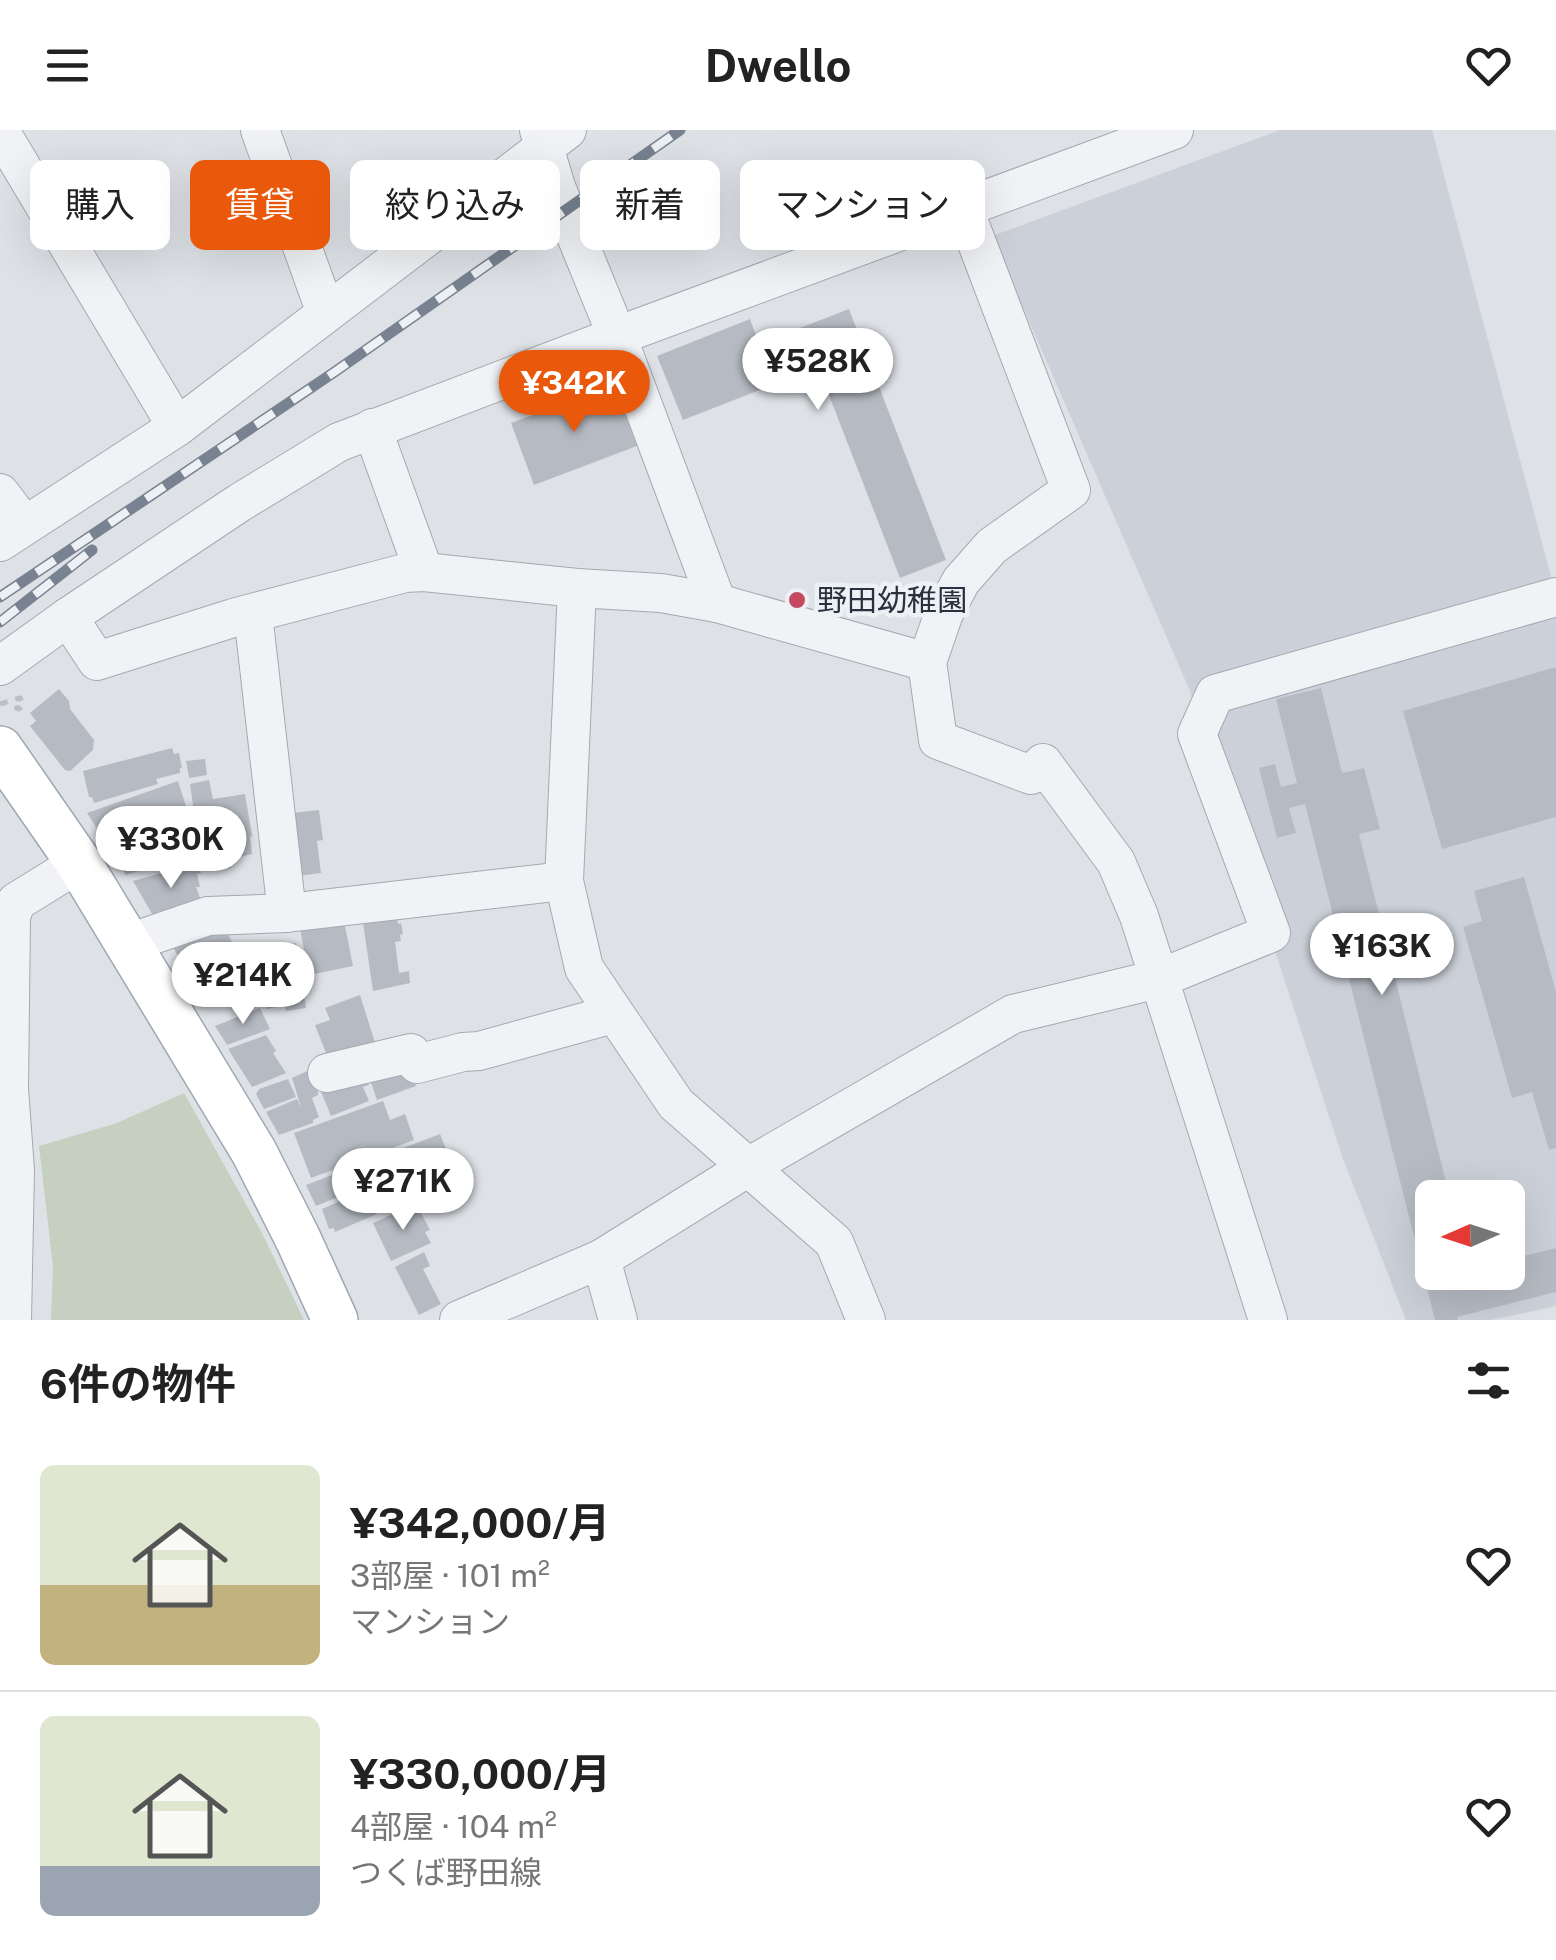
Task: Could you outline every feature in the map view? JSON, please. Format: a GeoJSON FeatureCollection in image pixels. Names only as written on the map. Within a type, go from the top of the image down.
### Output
{"type":"FeatureCollection","features":[{"type":"Feature","properties":{"kind":"main road"},"geometry":{"type":"LineString","coordinates":[[0,749],[79,862],[254,1152],[335,1320]]}},
{"type":"Feature","properties":{"kind":"street"},"geometry":{"type":"LineString","coordinates":[[260,130],[326,313]]}},
{"type":"Feature","properties":{"kind":"street"},"geometry":{"type":"LineString","coordinates":[[985,199],[1106,142],[1174,130]]}},
{"type":"Feature","properties":{"kind":"street"},"geometry":{"type":"LineString","coordinates":[[0,131],[177,426]]}},
{"type":"Feature","properties":{"kind":"street"},"geometry":{"type":"LineString","coordinates":[[0,493],[12,533],[177,426],[550,135]]}},
{"type":"Feature","properties":{"kind":"street"},"geometry":{"type":"LineString","coordinates":[[550,135],[556,187],[717,602]]}},
{"type":"Feature","properties":{"kind":"street"},"geometry":{"type":"LineString","coordinates":[[0,666],[239,503],[339,442],[852,250]]}},
{"type":"Feature","properties":{"kind":"street"},"geometry":{"type":"LineString","coordinates":[[980,250],[1071,490],[992,546],[961,581],[944,613],[927,662],[938,740],[1031,775],[1043,763],[1116,862],[1139,916],[1268,1320]]}},
{"type":"Feature","properties":{"kind":"street"},"geometry":{"type":"LineString","coordinates":[[372,428],[424,572]]}},
{"type":"Feature","properties":{"kind":"street"},"geometry":{"type":"LineString","coordinates":[[68,616],[97,662],[253,614],[405,573],[424,572],[661,593],[717,602],[927,662]]}},
{"type":"Feature","properties":{"kind":"street"},"geometry":{"type":"LineString","coordinates":[[576,588],[564,881],[584,968],[676,1104],[834,1242],[866,1320]]}},
{"type":"Feature","properties":{"kind":"street"},"geometry":{"type":"LineString","coordinates":[[459,1320],[601,1259],[750,1166],[1013,1014],[1158,979],[1271,933],[1198,734],[1215,694],[1556,596]]}},
{"type":"Feature","properties":{"kind":"street"},"geometry":{"type":"LineString","coordinates":[[253,614],[288,913]]}},
{"type":"Feature","properties":{"kind":"street"},"geometry":{"type":"LineString","coordinates":[[12,1320],[14,1170],[4,1087],[10,916],[16,902],[79,862]]}},
{"type":"Feature","properties":{"kind":"street"},"geometry":{"type":"LineString","coordinates":[[129,943],[208,916],[288,913],[564,881]]}},
{"type":"Feature","properties":{"kind":"street"},"geometry":{"type":"LineString","coordinates":[[327,1073],[411,1053],[420,1075],[463,1052],[614,1014]]}},
{"type":"Feature","properties":{"kind":"street"},"geometry":{"type":"LineString","coordinates":[[601,1259],[618,1320]]}},
{"type":"Feature","properties":{"kind":"path"},"geometry":{"type":"LineString","coordinates":[[0,704],[20,698],[24,704],[19,708],[13,706]]}},
{"type":"Feature","properties":{"kind":"shaded area"},"geometry":{"type":"Polygon","coordinates":[[[1280,130],[1432,130],[1556,595],[1556,1306],[1491,1320],[1406,1320],[1343,1159],[1190,691],[992,236],[1280,130]]]}},
{"type":"Feature","properties":{"kind":"green space"},"geometry":{"type":"Polygon","coordinates":[[[184,1093],[262,1233],[304,1320],[51,1320],[53,1267],[39,1146],[117,1123],[184,1093]]]}},
{"type":"Feature","properties":{"kind":"building"},"geometry":{"type":"Polygon","coordinates":[[[849,309],[946,560],[900,578],[818,367],[683,420],[657,356],[750,319],[759,344],[849,309]]]}},
{"type":"Feature","properties":{"kind":"building"},"geometry":{"type":"Polygon","coordinates":[[[614,385],[637,446],[534,485],[511,423],[614,385]]]}},
{"type":"Feature","properties":{"kind":"building"},"geometry":{"type":"Polygon","coordinates":[[[1556,667],[1556,817],[1442,849],[1403,711],[1556,667]]]}},
{"type":"Feature","properties":{"kind":"building"},"geometry":{"type":"Polygon","coordinates":[[[1321,688],[1342,773],[1364,768],[1380,829],[1359,834],[1446,1180],[1415,1180],[1415,1241],[1305,804],[1289,808],[1296,833],[1277,838],[1259,768],[1275,764],[1281,787],[1297,783],[1276,699],[1321,688]]]}},
{"type":"Feature","properties":{"kind":"building"},"geometry":{"type":"Polygon","coordinates":[[[59,689],[94,740],[93,750],[70,771],[65,770],[30,726],[36,721],[30,713],[59,689]]]}},
{"type":"Feature","properties":{"kind":"building"},"geometry":{"type":"Polygon","coordinates":[[[172,748],[174,754],[179,753],[180,773],[156,779],[158,784],[94,803],[89,797],[83,771],[172,748]]]}},
{"type":"Feature","properties":{"kind":"building"},"geometry":{"type":"Polygon","coordinates":[[[205,759],[207,775],[189,778],[186,761],[205,759]]]}},
{"type":"Feature","properties":{"kind":"building"},"geometry":{"type":"Polygon","coordinates":[[[209,780],[213,799],[245,794],[252,854],[230,859],[231,868],[212,869],[209,838],[198,840],[190,784],[209,780]]]}},
{"type":"Feature","properties":{"kind":"building"},"geometry":{"type":"Polygon","coordinates":[[[178,781],[190,819],[166,826],[164,821],[154,824],[155,829],[107,844],[87,813],[178,781]]]}},
{"type":"Feature","properties":{"kind":"building"},"geometry":{"type":"Polygon","coordinates":[[[319,810],[323,840],[317,841],[321,873],[291,877],[283,814],[319,810]]]}},
{"type":"Feature","properties":{"kind":"building"},"geometry":{"type":"Polygon","coordinates":[[[190,824],[197,853],[126,875],[118,864],[115,847],[190,824]]]}},
{"type":"Feature","properties":{"kind":"building"},"geometry":{"type":"Polygon","coordinates":[[[197,863],[201,873],[197,874],[200,887],[196,887],[202,903],[155,919],[133,881],[197,863]]]}},
{"type":"Feature","properties":{"kind":"building"},"geometry":{"type":"Polygon","coordinates":[[[1524,877],[1556,992],[1556,1148],[1549,1150],[1532,1092],[1512,1098],[1463,927],[1482,921],[1474,891],[1524,877]]]}},
{"type":"Feature","properties":{"kind":"building"},"geometry":{"type":"Polygon","coordinates":[[[396,911],[403,934],[401,941],[395,942],[399,973],[409,971],[410,983],[373,991],[362,916],[396,911]]]}},
{"type":"Feature","properties":{"kind":"building"},"geometry":{"type":"Polygon","coordinates":[[[344,921],[353,966],[309,975],[300,929],[344,921]]]}},
{"type":"Feature","properties":{"kind":"building"},"geometry":{"type":"Polygon","coordinates":[[[223,924],[233,944],[225,952],[230,962],[210,973],[211,976],[192,981],[169,940],[223,924]]]}},
{"type":"Feature","properties":{"kind":"building"},"geometry":{"type":"Polygon","coordinates":[[[296,943],[306,1008],[286,1011],[276,946],[296,943]]]}},
{"type":"Feature","properties":{"kind":"building"},"geometry":{"type":"Polygon","coordinates":[[[249,946],[252,968],[236,970],[233,948],[249,946]]]}},
{"type":"Feature","properties":{"kind":"building"},"geometry":{"type":"Polygon","coordinates":[[[270,946],[281,1006],[267,1009],[256,949],[270,946]]]}},
{"type":"Feature","properties":{"kind":"building"},"geometry":{"type":"Polygon","coordinates":[[[222,980],[225,992],[197,999],[194,987],[222,980]]]}},
{"type":"Feature","properties":{"kind":"building"},"geometry":{"type":"Polygon","coordinates":[[[360,995],[376,1046],[328,1058],[315,1025],[330,1020],[325,1008],[360,995]]]}},
{"type":"Feature","properties":{"kind":"building"},"geometry":{"type":"Polygon","coordinates":[[[260,1008],[270,1029],[227,1045],[215,1026],[260,1008]]]}},
{"type":"Feature","properties":{"kind":"building"},"geometry":{"type":"Polygon","coordinates":[[[266,1035],[286,1073],[252,1087],[228,1049],[266,1035]]]}},
{"type":"Feature","properties":{"kind":"building"},"geometry":{"type":"Polygon","coordinates":[[[407,1060],[416,1086],[377,1100],[368,1074],[407,1060]]]}},
{"type":"Feature","properties":{"kind":"building"},"geometry":{"type":"Polygon","coordinates":[[[316,1067],[318,1095],[312,1098],[319,1117],[313,1123],[279,1135],[266,1112],[297,1099],[301,1107],[292,1078],[316,1067]]]}},
{"type":"Feature","properties":{"kind":"building"},"geometry":{"type":"Polygon","coordinates":[[[363,1071],[369,1085],[363,1087],[369,1101],[331,1116],[320,1089],[363,1071]]]}},
{"type":"Feature","properties":{"kind":"building"},"geometry":{"type":"Polygon","coordinates":[[[288,1079],[296,1097],[264,1109],[256,1094],[259,1089],[288,1079]]]}},
{"type":"Feature","properties":{"kind":"building"},"geometry":{"type":"Polygon","coordinates":[[[383,1101],[390,1120],[405,1114],[414,1140],[311,1178],[294,1133],[383,1101]]]}},
{"type":"Feature","properties":{"kind":"building"},"geometry":{"type":"Polygon","coordinates":[[[440,1134],[452,1164],[431,1173],[425,1160],[410,1167],[415,1179],[420,1177],[423,1188],[385,1206],[383,1201],[375,1206],[377,1214],[335,1232],[334,1228],[329,1229],[322,1209],[362,1191],[355,1190],[316,1206],[306,1185],[440,1134]]]}},
{"type":"Feature","properties":{"kind":"building"},"geometry":{"type":"Polygon","coordinates":[[[419,1209],[430,1230],[425,1232],[431,1243],[391,1261],[373,1223],[419,1209]]]}},
{"type":"Feature","properties":{"kind":"building"},"geometry":{"type":"Polygon","coordinates":[[[1556,1248],[1556,1292],[1457,1317],[1458,1320],[1435,1320],[1427,1290],[1525,1290],[1525,1256],[1556,1248]]]}},
{"type":"Feature","properties":{"kind":"building"},"geometry":{"type":"Polygon","coordinates":[[[424,1252],[430,1266],[423,1269],[441,1304],[419,1315],[395,1267],[424,1252]]]}},
{"type":"Feature","properties":{"kind":"railway"},"geometry":{"type":"LineString","coordinates":[[0,597],[333,373],[680,130]]}},
{"type":"Feature","properties":{"kind":"railway"},"geometry":{"type":"LineString","coordinates":[[0,622],[92,550]]}},
{"type":"Feature","properties":{"kind":"place","name":"野田幼稚園"},"geometry":{"type":"Point","coordinates":[797,600]}}]}
